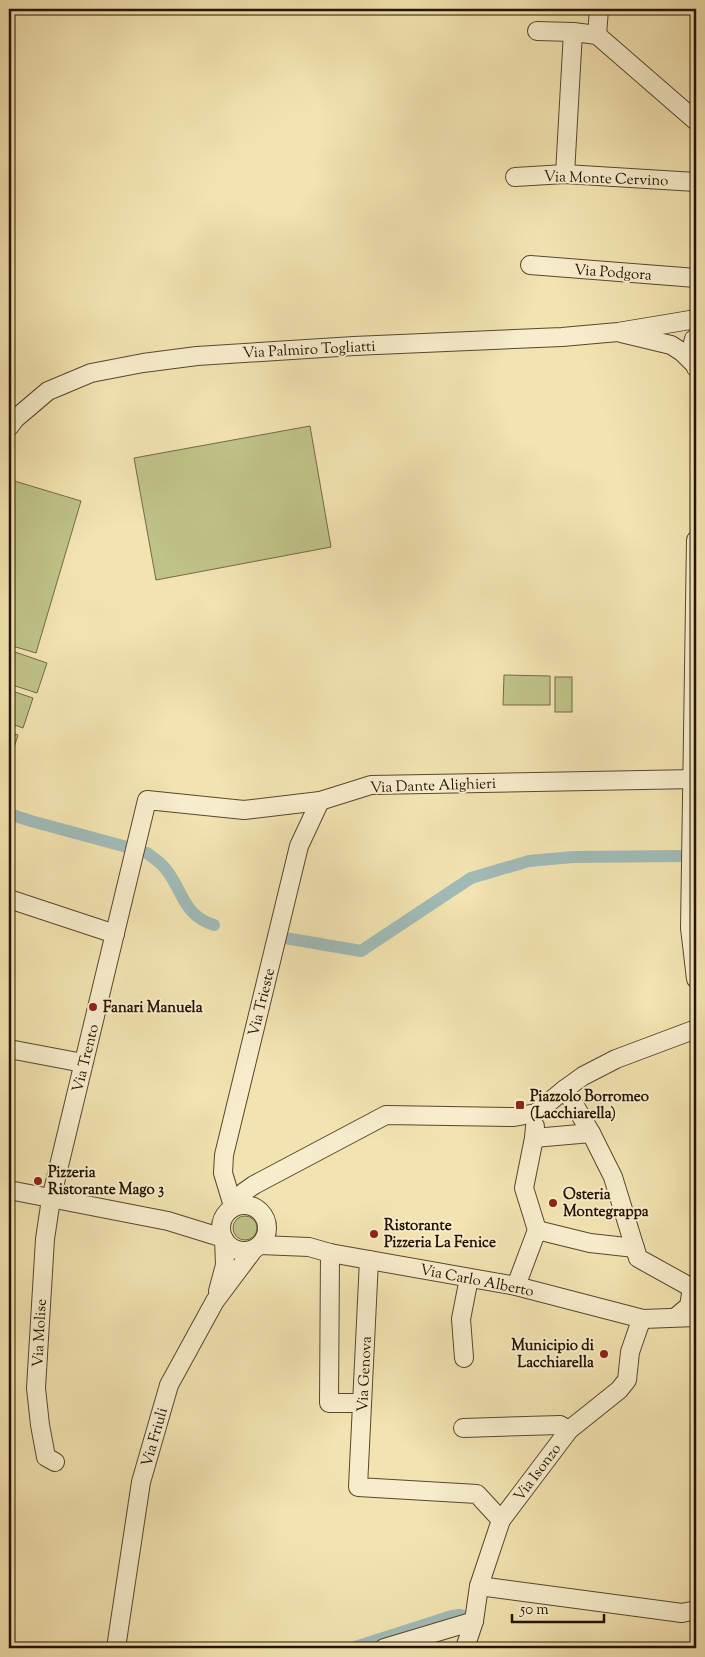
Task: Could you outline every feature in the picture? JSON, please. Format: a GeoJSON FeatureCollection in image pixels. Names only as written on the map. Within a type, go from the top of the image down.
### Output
{"type":"FeatureCollection","features":[{"type":"Feature","properties":{"kind":"street"},"geometry":{"type":"LineString","coordinates":[[597,35],[599,9]]}},
{"type":"Feature","properties":{"kind":"street"},"geometry":{"type":"LineString","coordinates":[[536,31],[597,35],[696,121]]}},
{"type":"Feature","properties":{"kind":"street"},"geometry":{"type":"LineString","coordinates":[[565,174],[573,32]]}},
{"type":"Feature","properties":{"kind":"street","name":"Via Monte Cervino"},"geometry":{"type":"LineString","coordinates":[[515,177],[565,174],[696,182]]}},
{"type":"Feature","properties":{"kind":"street","name":"Via Podgora"},"geometry":{"type":"LineString","coordinates":[[530,265],[696,278]]}},
{"type":"Feature","properties":{"kind":"street"},"geometry":{"type":"LineString","coordinates":[[693,317],[688,329],[694,339],[692,347],[696,368]]}},
{"type":"Feature","properties":{"kind":"street","name":"Via Palmiro Togliatti"},"geometry":{"type":"LineString","coordinates":[[12,423],[48,391],[91,373],[142,363],[197,356],[562,337],[618,332],[693,317]]}},
{"type":"Feature","properties":{"kind":"street","name":"Via Palmiro Togliatti"},"geometry":{"type":"LineString","coordinates":[[618,332],[671,345],[682,352],[696,368]]}},
{"type":"Feature","properties":{"kind":"street","name":"Via Palmiro Togliatti"},"geometry":{"type":"LineString","coordinates":[[663,342],[694,339]]}},
{"type":"Feature","properties":{"kind":"street"},"geometry":{"type":"LineString","coordinates":[[696,540],[693,847],[693,928],[696,979]]}},
{"type":"Feature","properties":{"kind":"street","name":"Via Dante Alighieri"},"geometry":{"type":"LineString","coordinates":[[147,800],[244,810],[320,802],[371,786],[694,779]]}},
{"type":"Feature","properties":{"kind":"street","name":"Via Trento"},"geometry":{"type":"LineString","coordinates":[[51,1199],[147,800]]}},
{"type":"Feature","properties":{"kind":"street","name":"Via Trieste"},"geometry":{"type":"LineString","coordinates":[[230,1210],[223,1174],[224,1155],[299,846],[320,802]]}},
{"type":"Feature","properties":{"kind":"street"},"geometry":{"type":"LineString","coordinates":[[9,899],[115,934]]}},
{"type":"Feature","properties":{"kind":"street"},"geometry":{"type":"LineString","coordinates":[[215,1301],[225,1265],[221,1226],[230,1210],[244,1192],[386,1115],[514,1118],[536,1113],[565,1088],[583,1076],[616,1059],[696,1029]]}},
{"type":"Feature","properties":{"kind":"street"},"geometry":{"type":"LineString","coordinates":[[9,1049],[83,1063]]}},
{"type":"Feature","properties":{"kind":"street"},"geometry":{"type":"LineString","coordinates":[[565,1088],[591,1133],[613,1177],[638,1258],[692,1288],[689,1306],[676,1317]]}},
{"type":"Feature","properties":{"kind":"street"},"geometry":{"type":"LineString","coordinates":[[516,1286],[537,1230],[524,1188],[534,1138],[536,1113]]}},
{"type":"Feature","properties":{"kind":"street"},"geometry":{"type":"LineString","coordinates":[[534,1138],[591,1133]]}},
{"type":"Feature","properties":{"kind":"street"},"geometry":{"type":"LineString","coordinates":[[257,1247],[267,1230],[264,1200],[276,1174]]}},
{"type":"Feature","properties":{"kind":"street","name":"Via Carlo Alberto"},"geometry":{"type":"LineString","coordinates":[[9,1190],[168,1220],[223,1239],[238,1250],[245,1251],[257,1247],[309,1247],[330,1253],[516,1286],[643,1319],[676,1317]]}},
{"type":"Feature","properties":{"kind":"street","name":"Via Molise"},"geometry":{"type":"LineString","coordinates":[[51,1199],[45,1239],[36,1388],[46,1457],[54,1462]]}},
{"type":"Feature","properties":{"kind":"street","name":"Via Carlo Alberto"},"geometry":{"type":"LineString","coordinates":[[168,1220],[197,1220],[230,1210],[236,1206],[251,1206],[258,1210],[265,1219],[309,1247]]}},
{"type":"Feature","properties":{"kind":"street"},"geometry":{"type":"LineString","coordinates":[[537,1230],[590,1242],[635,1248]]}},
{"type":"Feature","properties":{"kind":"street","name":"Via Friuli"},"geometry":{"type":"LineString","coordinates":[[116,1648],[138,1500],[169,1385],[215,1301],[257,1247]]}},
{"type":"Feature","properties":{"kind":"street"},"geometry":{"type":"LineString","coordinates":[[330,1253],[329,1403],[362,1403]]}},
{"type":"Feature","properties":{"kind":"street","name":"Via Genova"},"geometry":{"type":"LineString","coordinates":[[369,1260],[358,1487],[477,1494],[501,1520]]}},
{"type":"Feature","properties":{"kind":"street"},"geometry":{"type":"LineString","coordinates":[[464,1358],[461,1320],[469,1278]]}},
{"type":"Feature","properties":{"kind":"street"},"geometry":{"type":"LineString","coordinates":[[676,1317],[696,1311]]}},
{"type":"Feature","properties":{"kind":"street"},"geometry":{"type":"LineString","coordinates":[[676,1317],[696,1317]]}},
{"type":"Feature","properties":{"kind":"street","name":"Via Isonzo"},"geometry":{"type":"LineString","coordinates":[[465,1648],[474,1621],[479,1586],[501,1520],[569,1430],[619,1390],[626,1380],[630,1352],[643,1319]]}},
{"type":"Feature","properties":{"kind":"street"},"geometry":{"type":"LineString","coordinates":[[464,1428],[560,1425],[569,1430]]}},
{"type":"Feature","properties":{"kind":"street"},"geometry":{"type":"LineString","coordinates":[[479,1586],[682,1613],[696,1610]]}},
{"type":"Feature","properties":{"kind":"street"},"geometry":{"type":"LineString","coordinates":[[384,1648],[474,1621]]}},
{"type":"Feature","properties":{"kind":"green space"},"geometry":{"type":"Polygon","coordinates":[[[310,426],[331,547],[156,580],[134,458],[310,426]]]}},
{"type":"Feature","properties":{"kind":"green space"},"geometry":{"type":"Polygon","coordinates":[[[11,480],[81,501],[36,653],[9,645],[9,487],[11,480]]]}},
{"type":"Feature","properties":{"kind":"green space"},"geometry":{"type":"Polygon","coordinates":[[[9,650],[47,663],[37,693],[9,684],[9,650]]]}},
{"type":"Feature","properties":{"kind":"green space"},"geometry":{"type":"Polygon","coordinates":[[[504,675],[550,676],[550,705],[503,705],[504,675]]]}},
{"type":"Feature","properties":{"kind":"green space"},"geometry":{"type":"Polygon","coordinates":[[[555,677],[572,677],[572,712],[555,712],[555,677]]]}},
{"type":"Feature","properties":{"kind":"green space"},"geometry":{"type":"Polygon","coordinates":[[[9,690],[33,698],[23,728],[9,723],[9,690]]]}},
{"type":"Feature","properties":{"kind":"green space"},"geometry":{"type":"Polygon","coordinates":[[[9,732],[18,735],[9,763],[9,732]]]}},
{"type":"Feature","properties":{"kind":"green space"},"geometry":{"type":"Polygon","coordinates":[[[245,1216],[254,1219],[257,1228],[254,1237],[245,1240],[236,1237],[233,1228],[236,1219],[245,1216]]]}},
{"type":"Feature","properties":{"kind":"waterway"},"geometry":{"type":"LineString","coordinates":[[9,814],[127,847]]}},
{"type":"Feature","properties":{"kind":"waterway"},"geometry":{"type":"LineString","coordinates":[[147,853],[160,862],[170,874],[184,900],[195,915],[214,925]]}},
{"type":"Feature","properties":{"kind":"waterway"},"geometry":{"type":"LineString","coordinates":[[285,938],[361,951],[471,878],[529,861],[573,857],[681,856]]}},
{"type":"Feature","properties":{"kind":"waterway"},"geometry":{"type":"LineString","coordinates":[[352,1648],[452,1616],[460,1615],[466,1617]]}},
{"type":"Feature","properties":{"kind":"place","name":"Fanari Manuela"},"geometry":{"type":"Point","coordinates":[93,1007]}},
{"type":"Feature","properties":{"kind":"place","name":"Piazzolo Borromeo (Lacchiarella)"},"geometry":{"type":"Point","coordinates":[520,1105]}},
{"type":"Feature","properties":{"kind":"place","name":"Pizzeria Ristorante Mago 3"},"geometry":{"type":"Point","coordinates":[38,1181]}},
{"type":"Feature","properties":{"kind":"place","name":"Osteria Montegrappa"},"geometry":{"type":"Point","coordinates":[553,1203]}},
{"type":"Feature","properties":{"kind":"place","name":"Ristorante Pizzeria La Fenice"},"geometry":{"type":"Point","coordinates":[374,1234]}},
{"type":"Feature","properties":{"kind":"place","name":"Municipio di Lacchiarella"},"geometry":{"type":"Point","coordinates":[604,1354]}}]}
